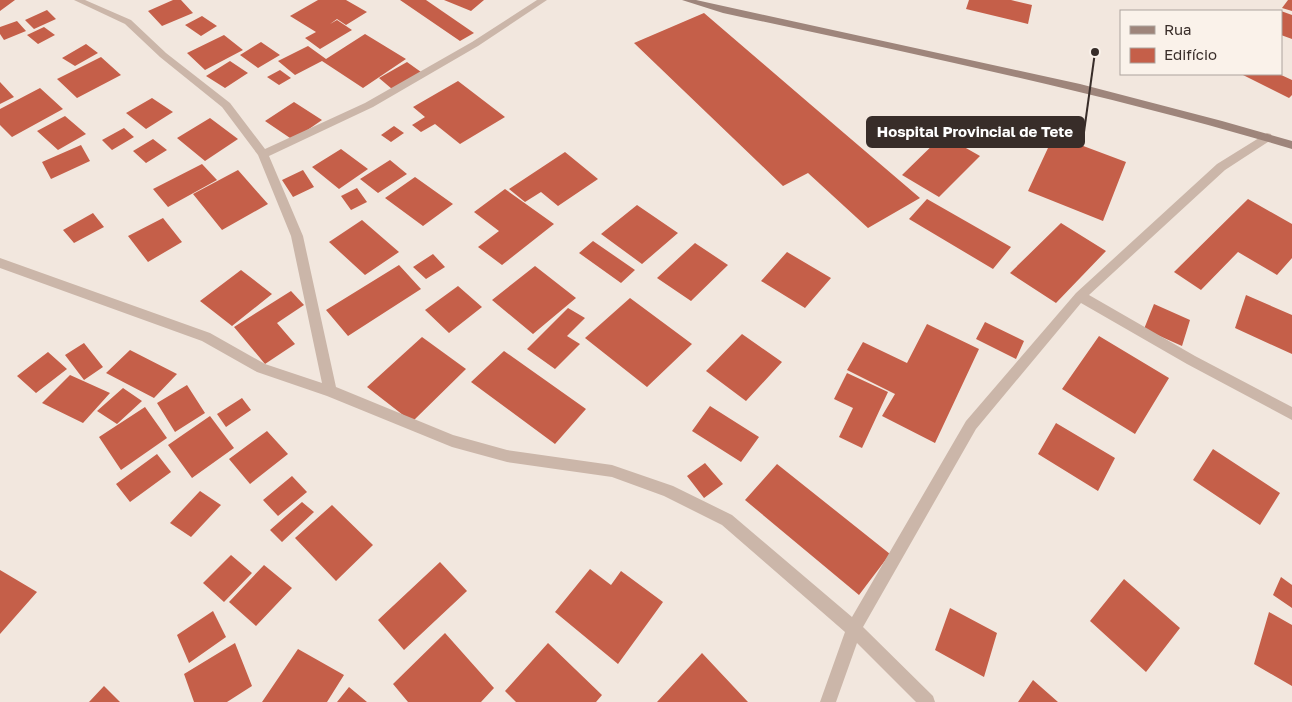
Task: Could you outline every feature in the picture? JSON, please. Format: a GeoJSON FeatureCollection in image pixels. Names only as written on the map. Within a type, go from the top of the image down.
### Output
{"type":"FeatureCollection","features":[{"type":"Feature","properties":{"kind":"street"},"geometry":{"type":"LineString","coordinates":[[78,0],[128,22],[163,55],[226,105],[263,154],[297,236],[330,391]]}},
{"type":"Feature","properties":{"kind":"street"},"geometry":{"type":"LineString","coordinates":[[263,154],[369,105],[475,44],[543,0]]}},
{"type":"Feature","properties":{"kind":"street"},"geometry":{"type":"LineString","coordinates":[[686,0],[723,10],[1070,85],[1160,107],[1292,145]]}},
{"type":"Feature","properties":{"kind":"street"},"geometry":{"type":"LineString","coordinates":[[828,702],[854,629],[971,425],[1080,296],[1221,167],[1267,138]]}},
{"type":"Feature","properties":{"kind":"street"},"geometry":{"type":"LineString","coordinates":[[0,262],[206,337],[261,368],[330,391],[452,442],[507,456],[612,471],[668,491],[727,520],[854,629],[926,702]]}},
{"type":"Feature","properties":{"kind":"street"},"geometry":{"type":"LineString","coordinates":[[1080,296],[1191,360],[1292,414]]}},
{"type":"Feature","properties":{"kind":"building"},"geometry":{"type":"Polygon","coordinates":[[[0,0],[15,0],[0,11],[0,0]]]}},
{"type":"Feature","properties":{"kind":"building"},"geometry":{"type":"Polygon","coordinates":[[[173,0],[181,0],[193,13],[162,26],[148,11],[173,0]]]}},
{"type":"Feature","properties":{"kind":"building"},"geometry":{"type":"Polygon","coordinates":[[[318,0],[346,0],[367,12],[346,25],[337,19],[330,24],[337,20],[352,30],[320,49],[305,38],[316,32],[290,16],[318,0]]]}},
{"type":"Feature","properties":{"kind":"building"},"geometry":{"type":"Polygon","coordinates":[[[400,0],[426,0],[474,33],[460,41],[400,0]]]}},
{"type":"Feature","properties":{"kind":"building"},"geometry":{"type":"Polygon","coordinates":[[[444,0],[484,0],[471,11],[444,0]]]}},
{"type":"Feature","properties":{"kind":"building"},"geometry":{"type":"Polygon","coordinates":[[[969,0],[1011,0],[1032,5],[1028,24],[966,9],[969,0]]]}},
{"type":"Feature","properties":{"kind":"building"},"geometry":{"type":"Polygon","coordinates":[[[1288,0],[1292,0],[1292,11],[1282,8],[1288,0]]]}},
{"type":"Feature","properties":{"kind":"building"},"geometry":{"type":"Polygon","coordinates":[[[47,10],[56,19],[34,29],[25,20],[47,10]]]}},
{"type":"Feature","properties":{"kind":"building"},"geometry":{"type":"Polygon","coordinates":[[[1282,11],[1292,15],[1292,39],[1282,35],[1282,11]]]}},
{"type":"Feature","properties":{"kind":"building"},"geometry":{"type":"Polygon","coordinates":[[[704,13],[920,198],[868,228],[808,173],[783,186],[634,43],[704,13]]]}},
{"type":"Feature","properties":{"kind":"building"},"geometry":{"type":"Polygon","coordinates":[[[202,16],[217,26],[201,36],[185,25],[202,16]]]}},
{"type":"Feature","properties":{"kind":"building"},"geometry":{"type":"Polygon","coordinates":[[[17,21],[26,31],[4,40],[0,34],[0,27],[17,21]]]}},
{"type":"Feature","properties":{"kind":"building"},"geometry":{"type":"Polygon","coordinates":[[[44,27],[55,35],[38,44],[27,35],[44,27]]]}},
{"type":"Feature","properties":{"kind":"building"},"geometry":{"type":"Polygon","coordinates":[[[365,34],[406,59],[363,88],[322,61],[295,75],[278,61],[308,46],[326,59],[365,34]]]}},
{"type":"Feature","properties":{"kind":"building"},"geometry":{"type":"Polygon","coordinates":[[[224,35],[243,50],[205,70],[187,53],[224,35]]]}},
{"type":"Feature","properties":{"kind":"building"},"geometry":{"type":"Polygon","coordinates":[[[261,42],[280,55],[258,68],[240,55],[261,42]]]}},
{"type":"Feature","properties":{"kind":"building"},"geometry":{"type":"Polygon","coordinates":[[[86,44],[98,53],[75,66],[62,58],[86,44]]]}},
{"type":"Feature","properties":{"kind":"building"},"geometry":{"type":"Polygon","coordinates":[[[101,57],[121,75],[77,98],[57,79],[101,57]]]}},
{"type":"Feature","properties":{"kind":"building"},"geometry":{"type":"Polygon","coordinates":[[[230,61],[248,73],[225,88],[206,76],[230,61]]]}},
{"type":"Feature","properties":{"kind":"building"},"geometry":{"type":"Polygon","coordinates":[[[407,62],[421,72],[392,89],[379,78],[407,62]]]}},
{"type":"Feature","properties":{"kind":"building"},"geometry":{"type":"Polygon","coordinates":[[[280,70],[291,78],[279,85],[267,77],[280,70]]]}},
{"type":"Feature","properties":{"kind":"building"},"geometry":{"type":"Polygon","coordinates":[[[1243,75],[1281,75],[1292,80],[1292,95],[1289,98],[1243,75]]]}},
{"type":"Feature","properties":{"kind":"building"},"geometry":{"type":"Polygon","coordinates":[[[458,81],[505,117],[460,144],[435,124],[421,132],[412,125],[425,117],[413,107],[458,81]]]}},
{"type":"Feature","properties":{"kind":"building"},"geometry":{"type":"Polygon","coordinates":[[[0,82],[14,97],[0,104],[0,82]]]}},
{"type":"Feature","properties":{"kind":"building"},"geometry":{"type":"Polygon","coordinates":[[[40,88],[63,109],[12,137],[0,125],[0,109],[40,88]]]}},
{"type":"Feature","properties":{"kind":"building"},"geometry":{"type":"Polygon","coordinates":[[[152,98],[173,112],[146,129],[126,113],[152,98]]]}},
{"type":"Feature","properties":{"kind":"building"},"geometry":{"type":"Polygon","coordinates":[[[294,102],[322,120],[293,140],[265,121],[294,102]]]}},
{"type":"Feature","properties":{"kind":"building"},"geometry":{"type":"Polygon","coordinates":[[[65,116],[86,134],[58,150],[37,131],[65,116]]]}},
{"type":"Feature","properties":{"kind":"building"},"geometry":{"type":"Polygon","coordinates":[[[210,118],[238,139],[205,161],[177,138],[210,118]]]}},
{"type":"Feature","properties":{"kind":"building"},"geometry":{"type":"Polygon","coordinates":[[[394,126],[404,133],[391,142],[381,135],[394,126]]]}},
{"type":"Feature","properties":{"kind":"building"},"geometry":{"type":"Polygon","coordinates":[[[124,128],[134,137],[112,150],[102,140],[124,128]]]}},
{"type":"Feature","properties":{"kind":"building"},"geometry":{"type":"Polygon","coordinates":[[[943,135],[980,156],[939,197],[902,175],[943,135]]]}},
{"type":"Feature","properties":{"kind":"building"},"geometry":{"type":"Polygon","coordinates":[[[1054,135],[1126,162],[1103,221],[1028,191],[1054,135]]]}},
{"type":"Feature","properties":{"kind":"building"},"geometry":{"type":"Polygon","coordinates":[[[153,139],[167,150],[146,163],[133,151],[153,139]]]}},
{"type":"Feature","properties":{"kind":"building"},"geometry":{"type":"Polygon","coordinates":[[[81,145],[90,161],[51,179],[42,162],[81,145]]]}},
{"type":"Feature","properties":{"kind":"building"},"geometry":{"type":"Polygon","coordinates":[[[341,149],[368,169],[339,189],[312,167],[341,149]]]}},
{"type":"Feature","properties":{"kind":"building"},"geometry":{"type":"Polygon","coordinates":[[[565,152],[598,179],[558,206],[541,192],[525,202],[509,189],[565,152]]]}},
{"type":"Feature","properties":{"kind":"building"},"geometry":{"type":"Polygon","coordinates":[[[390,160],[407,174],[378,193],[360,179],[390,160]]]}},
{"type":"Feature","properties":{"kind":"building"},"geometry":{"type":"Polygon","coordinates":[[[202,164],[217,180],[168,207],[153,189],[202,164]]]}},
{"type":"Feature","properties":{"kind":"building"},"geometry":{"type":"Polygon","coordinates":[[[238,170],[268,204],[222,230],[193,194],[238,170]]]}},
{"type":"Feature","properties":{"kind":"building"},"geometry":{"type":"Polygon","coordinates":[[[303,170],[314,187],[293,197],[282,180],[303,170]]]}},
{"type":"Feature","properties":{"kind":"building"},"geometry":{"type":"Polygon","coordinates":[[[415,177],[453,204],[423,226],[385,198],[415,177]]]}},
{"type":"Feature","properties":{"kind":"building"},"geometry":{"type":"Polygon","coordinates":[[[357,188],[367,202],[351,210],[341,196],[357,188]]]}},
{"type":"Feature","properties":{"kind":"building"},"geometry":{"type":"Polygon","coordinates":[[[505,189],[554,224],[502,265],[478,247],[499,231],[474,212],[505,189]]]}},
{"type":"Feature","properties":{"kind":"building"},"geometry":{"type":"Polygon","coordinates":[[[927,199],[1011,247],[993,269],[909,219],[927,199]]]}},
{"type":"Feature","properties":{"kind":"building"},"geometry":{"type":"Polygon","coordinates":[[[1248,199],[1292,224],[1292,258],[1277,275],[1238,252],[1201,290],[1174,272],[1248,199]]]}},
{"type":"Feature","properties":{"kind":"building"},"geometry":{"type":"Polygon","coordinates":[[[637,205],[678,233],[642,264],[601,234],[637,205]]]}},
{"type":"Feature","properties":{"kind":"building"},"geometry":{"type":"Polygon","coordinates":[[[93,213],[104,227],[74,243],[63,230],[93,213]]]}},
{"type":"Feature","properties":{"kind":"building"},"geometry":{"type":"Polygon","coordinates":[[[163,218],[182,242],[148,262],[128,236],[163,218]]]}},
{"type":"Feature","properties":{"kind":"building"},"geometry":{"type":"Polygon","coordinates":[[[362,220],[399,252],[365,275],[329,242],[362,220]]]}},
{"type":"Feature","properties":{"kind":"building"},"geometry":{"type":"Polygon","coordinates":[[[1061,223],[1106,251],[1056,303],[1010,273],[1061,223]]]}},
{"type":"Feature","properties":{"kind":"building"},"geometry":{"type":"Polygon","coordinates":[[[593,241],[635,270],[621,283],[579,253],[593,241]]]}},
{"type":"Feature","properties":{"kind":"building"},"geometry":{"type":"Polygon","coordinates":[[[695,243],[728,265],[691,301],[657,278],[695,243]]]}},
{"type":"Feature","properties":{"kind":"building"},"geometry":{"type":"Polygon","coordinates":[[[787,252],[831,278],[805,308],[761,281],[787,252]]]}},
{"type":"Feature","properties":{"kind":"building"},"geometry":{"type":"Polygon","coordinates":[[[433,254],[445,267],[426,279],[413,267],[433,254]]]}},
{"type":"Feature","properties":{"kind":"building"},"geometry":{"type":"Polygon","coordinates":[[[399,265],[421,289],[348,336],[326,310],[399,265]]]}},
{"type":"Feature","properties":{"kind":"building"},"geometry":{"type":"Polygon","coordinates":[[[535,266],[576,298],[533,334],[492,300],[535,266]]]}},
{"type":"Feature","properties":{"kind":"building"},"geometry":{"type":"Polygon","coordinates":[[[241,270],[272,294],[232,326],[200,301],[241,270]]]}},
{"type":"Feature","properties":{"kind":"building"},"geometry":{"type":"Polygon","coordinates":[[[458,286],[482,307],[449,333],[425,310],[458,286]]]}},
{"type":"Feature","properties":{"kind":"building"},"geometry":{"type":"Polygon","coordinates":[[[291,291],[304,305],[277,323],[295,344],[265,364],[234,327],[291,291]]]}},
{"type":"Feature","properties":{"kind":"building"},"geometry":{"type":"Polygon","coordinates":[[[1246,295],[1292,315],[1292,354],[1235,328],[1246,295]]]}},
{"type":"Feature","properties":{"kind":"building"},"geometry":{"type":"Polygon","coordinates":[[[630,298],[692,344],[647,387],[585,338],[630,298]]]}},
{"type":"Feature","properties":{"kind":"building"},"geometry":{"type":"Polygon","coordinates":[[[1154,304],[1190,320],[1182,346],[1144,329],[1154,304]]]}},
{"type":"Feature","properties":{"kind":"building"},"geometry":{"type":"Polygon","coordinates":[[[568,308],[585,318],[567,336],[580,344],[555,369],[527,349],[568,308]]]}},
{"type":"Feature","properties":{"kind":"building"},"geometry":{"type":"Polygon","coordinates":[[[985,322],[1024,341],[1016,359],[976,339],[985,322]]]}},
{"type":"Feature","properties":{"kind":"building"},"geometry":{"type":"Polygon","coordinates":[[[927,324],[979,349],[935,443],[882,416],[895,394],[847,370],[863,342],[907,363],[927,324]]]}},
{"type":"Feature","properties":{"kind":"building"},"geometry":{"type":"Polygon","coordinates":[[[742,334],[782,362],[746,401],[706,371],[742,334]]]}},
{"type":"Feature","properties":{"kind":"building"},"geometry":{"type":"Polygon","coordinates":[[[1099,336],[1169,378],[1135,434],[1062,389],[1099,336]]]}},
{"type":"Feature","properties":{"kind":"building"},"geometry":{"type":"Polygon","coordinates":[[[422,337],[466,369],[412,422],[367,387],[422,337]]]}},
{"type":"Feature","properties":{"kind":"building"},"geometry":{"type":"Polygon","coordinates":[[[84,343],[103,367],[84,380],[65,355],[84,343]]]}},
{"type":"Feature","properties":{"kind":"building"},"geometry":{"type":"Polygon","coordinates":[[[130,350],[177,374],[154,398],[106,373],[130,350]]]}},
{"type":"Feature","properties":{"kind":"building"},"geometry":{"type":"Polygon","coordinates":[[[504,351],[586,409],[555,444],[471,382],[504,351]]]}},
{"type":"Feature","properties":{"kind":"building"},"geometry":{"type":"Polygon","coordinates":[[[48,352],[67,369],[36,393],[17,376],[48,352]]]}},
{"type":"Feature","properties":{"kind":"building"},"geometry":{"type":"Polygon","coordinates":[[[847,373],[888,392],[862,448],[839,437],[853,408],[834,399],[847,373]]]}},
{"type":"Feature","properties":{"kind":"building"},"geometry":{"type":"Polygon","coordinates":[[[70,375],[110,393],[83,423],[42,403],[70,375]]]}},
{"type":"Feature","properties":{"kind":"building"},"geometry":{"type":"Polygon","coordinates":[[[187,385],[205,413],[175,432],[157,403],[187,385]]]}},
{"type":"Feature","properties":{"kind":"building"},"geometry":{"type":"Polygon","coordinates":[[[123,388],[142,401],[117,424],[97,411],[123,388]]]}},
{"type":"Feature","properties":{"kind":"building"},"geometry":{"type":"Polygon","coordinates":[[[242,398],[251,410],[226,427],[217,414],[242,398]]]}},
{"type":"Feature","properties":{"kind":"building"},"geometry":{"type":"Polygon","coordinates":[[[710,406],[759,437],[741,462],[692,431],[710,406]]]}},
{"type":"Feature","properties":{"kind":"building"},"geometry":{"type":"Polygon","coordinates":[[[145,407],[167,438],[121,470],[99,437],[145,407]]]}},
{"type":"Feature","properties":{"kind":"building"},"geometry":{"type":"Polygon","coordinates":[[[210,416],[234,448],[192,478],[168,445],[210,416]]]}},
{"type":"Feature","properties":{"kind":"building"},"geometry":{"type":"Polygon","coordinates":[[[1056,423],[1115,458],[1098,491],[1038,454],[1056,423]]]}},
{"type":"Feature","properties":{"kind":"building"},"geometry":{"type":"Polygon","coordinates":[[[267,431],[288,454],[250,484],[229,459],[267,431]]]}},
{"type":"Feature","properties":{"kind":"building"},"geometry":{"type":"Polygon","coordinates":[[[1213,449],[1280,493],[1260,525],[1193,480],[1213,449]]]}},
{"type":"Feature","properties":{"kind":"building"},"geometry":{"type":"Polygon","coordinates":[[[157,454],[171,472],[130,502],[116,484],[157,454]]]}},
{"type":"Feature","properties":{"kind":"building"},"geometry":{"type":"Polygon","coordinates":[[[705,463],[723,484],[704,498],[687,476],[705,463]]]}},
{"type":"Feature","properties":{"kind":"building"},"geometry":{"type":"Polygon","coordinates":[[[777,464],[890,554],[859,595],[745,500],[777,464]]]}},
{"type":"Feature","properties":{"kind":"building"},"geometry":{"type":"Polygon","coordinates":[[[292,476],[307,492],[278,516],[263,500],[292,476]]]}},
{"type":"Feature","properties":{"kind":"building"},"geometry":{"type":"Polygon","coordinates":[[[200,491],[221,505],[191,537],[170,523],[200,491]]]}},
{"type":"Feature","properties":{"kind":"building"},"geometry":{"type":"Polygon","coordinates":[[[302,502],[314,512],[282,542],[270,530],[302,502]]]}},
{"type":"Feature","properties":{"kind":"building"},"geometry":{"type":"Polygon","coordinates":[[[332,505],[373,545],[336,581],[295,538],[332,505]]]}},
{"type":"Feature","properties":{"kind":"building"},"geometry":{"type":"Polygon","coordinates":[[[231,555],[252,573],[224,602],[203,583],[231,555]]]}},
{"type":"Feature","properties":{"kind":"building"},"geometry":{"type":"Polygon","coordinates":[[[440,562],[467,591],[404,650],[378,620],[440,562]]]}},
{"type":"Feature","properties":{"kind":"building"},"geometry":{"type":"Polygon","coordinates":[[[264,565],[292,588],[256,626],[229,602],[264,565]]]}},
{"type":"Feature","properties":{"kind":"building"},"geometry":{"type":"Polygon","coordinates":[[[590,569],[611,585],[621,571],[663,602],[618,664],[555,612],[590,569]]]}},
{"type":"Feature","properties":{"kind":"building"},"geometry":{"type":"Polygon","coordinates":[[[0,570],[37,592],[0,634],[0,570]]]}},
{"type":"Feature","properties":{"kind":"building"},"geometry":{"type":"Polygon","coordinates":[[[1281,577],[1292,585],[1292,608],[1273,595],[1281,577]]]}},
{"type":"Feature","properties":{"kind":"building"},"geometry":{"type":"Polygon","coordinates":[[[1124,579],[1180,628],[1146,672],[1090,621],[1124,579]]]}},
{"type":"Feature","properties":{"kind":"building"},"geometry":{"type":"Polygon","coordinates":[[[950,608],[997,633],[984,677],[935,650],[950,608]]]}},
{"type":"Feature","properties":{"kind":"building"},"geometry":{"type":"Polygon","coordinates":[[[213,611],[226,637],[189,663],[177,635],[213,611]]]}},
{"type":"Feature","properties":{"kind":"building"},"geometry":{"type":"Polygon","coordinates":[[[1269,612],[1292,625],[1292,686],[1254,664],[1269,612]]]}},
{"type":"Feature","properties":{"kind":"building"},"geometry":{"type":"Polygon","coordinates":[[[445,633],[494,688],[481,702],[408,702],[393,684],[445,633]]]}},
{"type":"Feature","properties":{"kind":"building"},"geometry":{"type":"Polygon","coordinates":[[[235,643],[252,686],[227,702],[194,702],[184,674],[235,643]]]}},
{"type":"Feature","properties":{"kind":"building"},"geometry":{"type":"Polygon","coordinates":[[[548,643],[602,695],[596,702],[516,702],[505,691],[548,643]]]}},
{"type":"Feature","properties":{"kind":"building"},"geometry":{"type":"Polygon","coordinates":[[[298,649],[344,675],[327,702],[262,702],[298,649]]]}},
{"type":"Feature","properties":{"kind":"building"},"geometry":{"type":"Polygon","coordinates":[[[702,653],[748,702],[657,702],[702,653]]]}},
{"type":"Feature","properties":{"kind":"building"},"geometry":{"type":"Polygon","coordinates":[[[1033,680],[1058,702],[1018,702],[1033,680]]]}},
{"type":"Feature","properties":{"kind":"building"},"geometry":{"type":"Polygon","coordinates":[[[104,686],[120,702],[89,702],[104,686]]]}},
{"type":"Feature","properties":{"kind":"building"},"geometry":{"type":"Polygon","coordinates":[[[349,687],[367,702],[337,702],[349,687]]]}},
{"type":"Feature","properties":{"kind":"place","name":"Hospital Provincial de Tete"},"geometry":{"type":"Point","coordinates":[1095,52]}}]}
